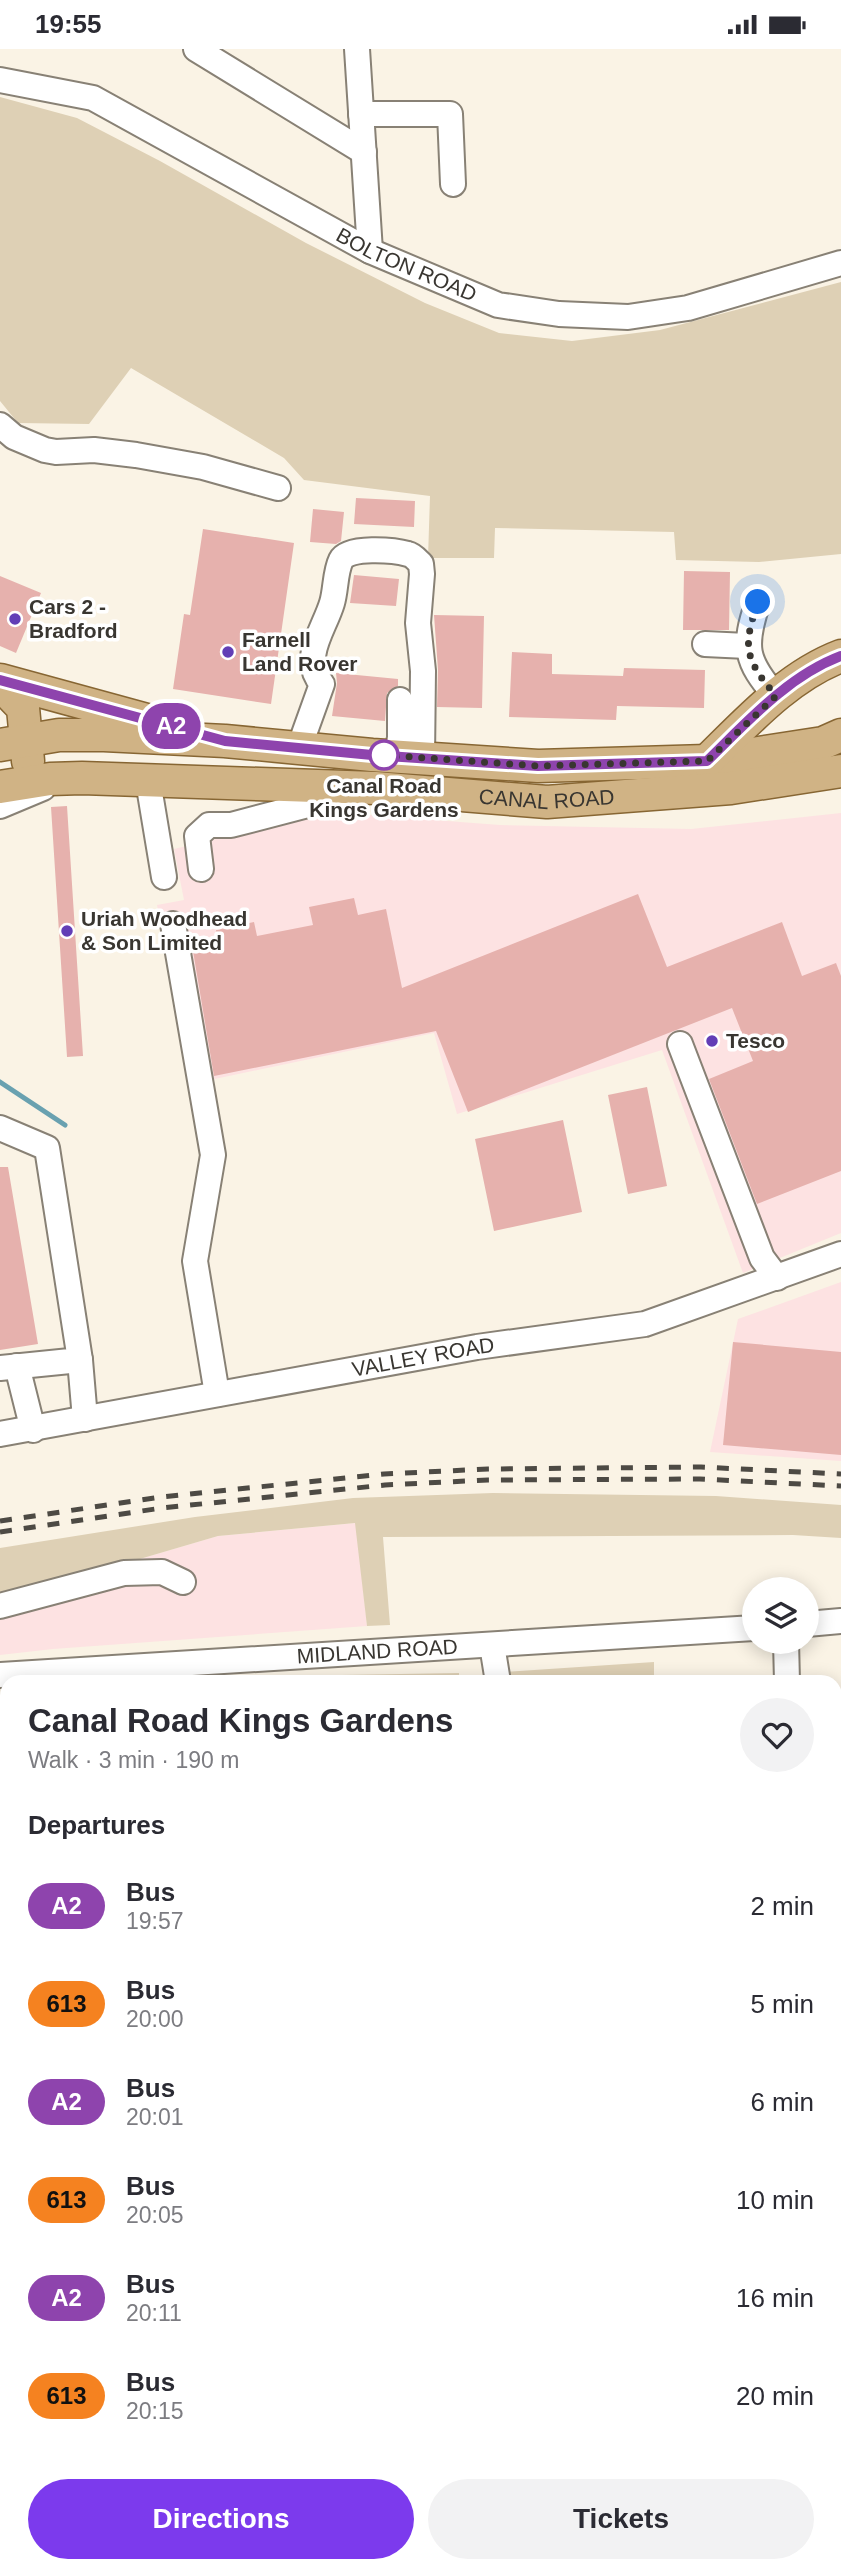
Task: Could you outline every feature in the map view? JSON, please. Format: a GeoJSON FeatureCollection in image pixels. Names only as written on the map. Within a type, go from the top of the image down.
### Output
{"type":"FeatureCollection","features":[{"type":"Feature","properties":{"kind":"main road"},"geometry":{"type":"LineString","coordinates":[[707,761],[776,696],[824,663],[841,656]]}},
{"type":"Feature","properties":{"kind":"main road"},"geometry":{"type":"LineString","coordinates":[[0,682],[225,741]]}},
{"type":"Feature","properties":{"kind":"main road"},"geometry":{"type":"LineString","coordinates":[[0,682],[23,708],[14,743],[26,783]]}},
{"type":"Feature","properties":{"kind":"main road","name":"CANAL ROAD"},"geometry":{"type":"LineString","coordinates":[[14,743],[59,736],[104,735],[225,741],[538,766],[707,761],[835,739]]}},
{"type":"Feature","properties":{"kind":"main road","name":"CANAL ROAD"},"geometry":{"type":"LineString","coordinates":[[26,783],[148,781],[375,788],[547,802],[731,788],[841,771]]}},
{"type":"Feature","properties":{"kind":"street"},"geometry":{"type":"LineString","coordinates":[[196,49],[364,152]]}},
{"type":"Feature","properties":{"kind":"street"},"geometry":{"type":"LineString","coordinates":[[357,49],[370,251]]}},
{"type":"Feature","properties":{"kind":"street","name":"BOLTON ROAD"},"geometry":{"type":"LineString","coordinates":[[0,80],[93,99],[370,251],[498,305],[559,314],[628,317],[688,308],[841,263]]}},
{"type":"Feature","properties":{"kind":"street"},"geometry":{"type":"LineString","coordinates":[[361,114],[450,114],[453,184]]}},
{"type":"Feature","properties":{"kind":"street"},"geometry":{"type":"LineString","coordinates":[[0,425],[14,437],[45,450],[94,450],[136,455],[186,464],[278,488]]}},
{"type":"Feature","properties":{"kind":"street"},"geometry":{"type":"LineString","coordinates":[[299,748],[322,684],[315,677],[313,667],[316,641],[332,604],[341,559],[351,551],[409,554],[421,564],[418,623],[423,671],[409,757]]}},
{"type":"Feature","properties":{"kind":"street"},"geometry":{"type":"LineString","coordinates":[[758,602],[749,628],[747,646],[757,674],[776,696]]}},
{"type":"Feature","properties":{"kind":"street"},"geometry":{"type":"LineString","coordinates":[[705,644],[747,646]]}},
{"type":"Feature","properties":{"kind":"street"},"geometry":{"type":"LineString","coordinates":[[401,700],[400,739],[409,757]]}},
{"type":"Feature","properties":{"kind":"street"},"geometry":{"type":"LineString","coordinates":[[148,781],[164,877]]}},
{"type":"Feature","properties":{"kind":"street"},"geometry":{"type":"LineString","coordinates":[[0,806],[43,789],[26,783]]}},
{"type":"Feature","properties":{"kind":"street"},"geometry":{"type":"LineString","coordinates":[[201,869],[197,836],[209,825],[231,825],[375,788]]}},
{"type":"Feature","properties":{"kind":"street"},"geometry":{"type":"LineString","coordinates":[[173,924],[213,1155],[195,1261],[217,1394]]}},
{"type":"Feature","properties":{"kind":"street"},"geometry":{"type":"LineString","coordinates":[[680,1044],[762,1258],[777,1278]]}},
{"type":"Feature","properties":{"kind":"street"},"geometry":{"type":"LineString","coordinates":[[0,1128],[47,1148],[80,1360],[85,1419]]}},
{"type":"Feature","properties":{"kind":"street","name":"VALLEY ROAD"},"geometry":{"type":"LineString","coordinates":[[0,1434],[477,1346],[645,1324],[841,1254]]}},
{"type":"Feature","properties":{"kind":"street"},"geometry":{"type":"LineString","coordinates":[[33,1430],[8,1367],[80,1360]]}},
{"type":"Feature","properties":{"kind":"street"},"geometry":{"type":"LineString","coordinates":[[0,1606],[124,1573],[162,1571],[183,1582]]}},
{"type":"Feature","properties":{"kind":"street"},"geometry":{"type":"LineString","coordinates":[[819,1623],[841,1621]]}},
{"type":"Feature","properties":{"kind":"street","name":"MIDLAND ROAD"},"geometry":{"type":"LineString","coordinates":[[0,1675],[742,1629]]}},
{"type":"Feature","properties":{"kind":"street"},"geometry":{"type":"LineString","coordinates":[[492,1645],[497,1675]]}},
{"type":"Feature","properties":{"kind":"street"},"geometry":{"type":"LineString","coordinates":[[786,1654],[787,1675]]}},
{"type":"Feature","properties":{"kind":"shaded area"},"geometry":{"type":"Polygon","coordinates":[[[0,97],[77,118],[306,243],[425,303],[499,333],[572,341],[660,330],[841,282],[841,554],[759,562],[676,560],[674,532],[495,528],[494,558],[428,558],[430,496],[304,480],[284,458],[131,368],[89,424],[18,423],[0,401],[0,97]]]}},
{"type":"Feature","properties":{"kind":"shaded area"},"geometry":{"type":"Polygon","coordinates":[[[329,812],[500,825],[691,829],[841,813],[841,1233],[743,1273],[662,1050],[457,1114],[434,1033],[191,1084],[157,905],[184,900],[174,849],[329,812]]]}},
{"type":"Feature","properties":{"kind":"shaded area"},"geometry":{"type":"Polygon","coordinates":[[[841,1282],[841,1461],[710,1452],[738,1319],[841,1282]]]}},
{"type":"Feature","properties":{"kind":"shaded area"},"geometry":{"type":"Polygon","coordinates":[[[493,1493],[716,1496],[841,1505],[841,1538],[793,1535],[383,1537],[390,1625],[367,1626],[355,1523],[218,1536],[41,1588],[0,1597],[0,1548],[195,1517],[353,1498],[493,1493]]]}},
{"type":"Feature","properties":{"kind":"shaded area"},"geometry":{"type":"Polygon","coordinates":[[[356,1523],[367,1626],[0,1655],[0,1597],[41,1588],[218,1536],[356,1523]]]}},
{"type":"Feature","properties":{"kind":"shaded area"},"geometry":{"type":"Polygon","coordinates":[[[654,1662],[654,1675],[505,1675],[505,1672],[654,1662]]]}},
{"type":"Feature","properties":{"kind":"shaded area"},"geometry":{"type":"Polygon","coordinates":[[[459,1673],[459,1675],[345,1675],[459,1673]]]}},
{"type":"Feature","properties":{"kind":"building"},"geometry":{"type":"Polygon","coordinates":[[[356,498],[415,501],[414,527],[354,524],[356,498]]]}},
{"type":"Feature","properties":{"kind":"building"},"geometry":{"type":"Polygon","coordinates":[[[313,509],[344,512],[341,541],[336,544],[310,542],[313,509]]]}},
{"type":"Feature","properties":{"kind":"building","name":"Farnell Land Rover"},"geometry":{"type":"Polygon","coordinates":[[[203,529],[294,543],[271,704],[173,689],[184,614],[190,615],[203,529]]]}},
{"type":"Feature","properties":{"kind":"building"},"geometry":{"type":"Polygon","coordinates":[[[684,571],[730,572],[729,630],[683,630],[684,571]]]}},
{"type":"Feature","properties":{"kind":"building"},"geometry":{"type":"Polygon","coordinates":[[[354,575],[399,579],[396,606],[350,603],[354,575]]]}},
{"type":"Feature","properties":{"kind":"building","name":"Cars 2 - Bradford"},"geometry":{"type":"Polygon","coordinates":[[[0,576],[41,593],[16,653],[0,646],[0,576]]]}},
{"type":"Feature","properties":{"kind":"building"},"geometry":{"type":"Polygon","coordinates":[[[434,615],[484,616],[482,708],[437,707],[438,670],[434,615]]]}},
{"type":"Feature","properties":{"kind":"building"},"geometry":{"type":"Polygon","coordinates":[[[512,652],[552,654],[552,674],[623,676],[624,668],[705,670],[704,708],[617,706],[616,720],[509,717],[512,652]]]}},
{"type":"Feature","properties":{"kind":"building"},"geometry":{"type":"Polygon","coordinates":[[[336,673],[398,679],[398,686],[387,693],[385,721],[332,716],[336,673]]]}},
{"type":"Feature","properties":{"kind":"building","name":"Uriah Woodhead & Son Limited"},"geometry":{"type":"Polygon","coordinates":[[[67,806],[83,1056],[67,1057],[51,807],[67,806]]]}},
{"type":"Feature","properties":{"kind":"building"},"geometry":{"type":"Polygon","coordinates":[[[638,894],[667,967],[782,922],[802,976],[836,963],[841,976],[841,1171],[757,1204],[709,1079],[753,1061],[732,1008],[468,1112],[436,1031],[214,1076],[193,951],[219,946],[216,930],[254,922],[257,936],[313,925],[309,907],[354,898],[358,915],[386,909],[402,988],[638,894]]]}},
{"type":"Feature","properties":{"kind":"building"},"geometry":{"type":"Polygon","coordinates":[[[647,1087],[667,1186],[628,1194],[608,1095],[647,1087]]]}},
{"type":"Feature","properties":{"kind":"building"},"geometry":{"type":"Polygon","coordinates":[[[563,1120],[582,1212],[494,1231],[475,1139],[563,1120]]]}},
{"type":"Feature","properties":{"kind":"building"},"geometry":{"type":"Polygon","coordinates":[[[0,1167],[8,1167],[38,1344],[0,1350],[0,1167]]]}},
{"type":"Feature","properties":{"kind":"building"},"geometry":{"type":"Polygon","coordinates":[[[733,1342],[841,1352],[841,1455],[723,1445],[733,1342]]]}},
{"type":"Feature","properties":{"kind":"waterway"},"geometry":{"type":"LineString","coordinates":[[0,1082],[65,1125]]}},
{"type":"Feature","properties":{"kind":"railway"},"geometry":{"type":"LineString","coordinates":[[0,1521],[161,1497],[384,1474],[488,1469],[701,1467],[841,1474]]}},
{"type":"Feature","properties":{"kind":"railway"},"geometry":{"type":"LineString","coordinates":[[0,1532],[162,1508],[385,1485],[488,1480],[700,1479],[841,1486]]}},
{"type":"Feature","properties":{"kind":"bus line","name":"A2"},"geometry":{"type":"LineString","coordinates":[[0,680],[225,741],[372,755],[538,766],[707,761],[776,696],[824,663],[841,656]]}},
{"type":"Feature","properties":{"kind":"place","name":"Cars 2 - Bradford"},"geometry":{"type":"Point","coordinates":[15,619]}},
{"type":"Feature","properties":{"kind":"place","name":"Farnell Land Rover"},"geometry":{"type":"Point","coordinates":[228,652]}},
{"type":"Feature","properties":{"kind":"place","name":"Canal Road Kings Gardens"},"geometry":{"type":"Point","coordinates":[384,755]}},
{"type":"Feature","properties":{"kind":"place","name":"Uriah Woodhead & Son Limited"},"geometry":{"type":"Point","coordinates":[67,931]}},
{"type":"Feature","properties":{"kind":"place","name":"Tesco"},"geometry":{"type":"Point","coordinates":[712,1041]}},
{"type":"Feature","properties":{"kind":"route"},"geometry":{"type":"LineString","coordinates":[[384,755],[538,766],[707,761],[776,696],[757,674],[747,646],[749,628],[758,602]]}}]}
